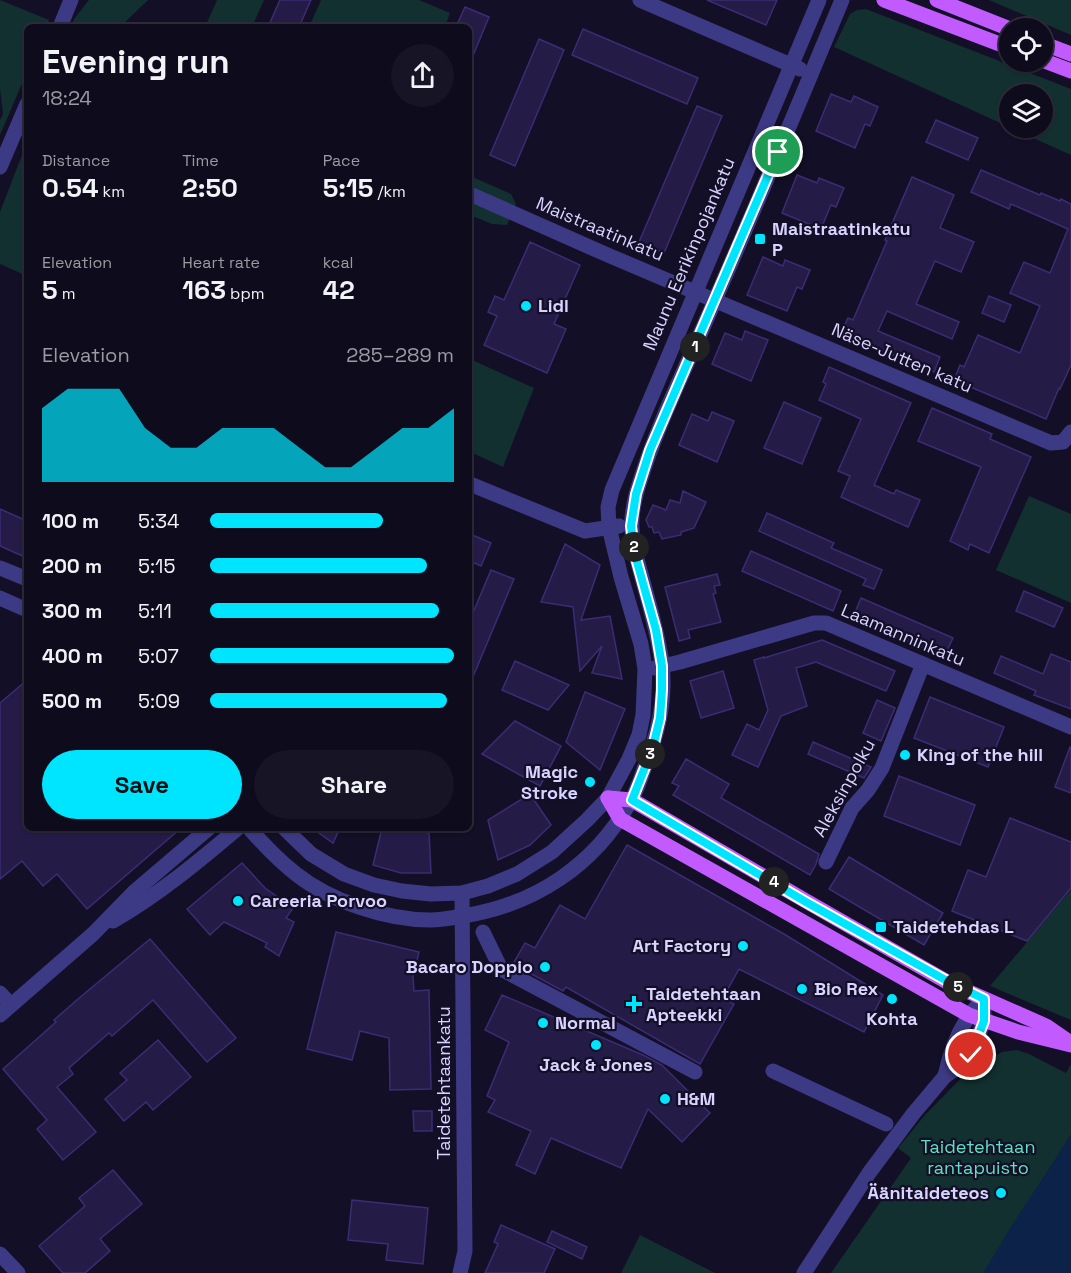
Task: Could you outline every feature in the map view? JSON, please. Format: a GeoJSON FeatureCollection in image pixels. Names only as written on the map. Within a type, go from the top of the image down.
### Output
{"type":"FeatureCollection","features":[{"type":"Feature","properties":{"kind":"main road"},"geometry":{"type":"LineString","coordinates":[[884,0],[999,44]]}},
{"type":"Feature","properties":{"kind":"main road"},"geometry":{"type":"LineString","coordinates":[[937,0],[999,25]]}},
{"type":"Feature","properties":{"kind":"main road"},"geometry":{"type":"LineString","coordinates":[[1053,47],[1071,54]]}},
{"type":"Feature","properties":{"kind":"main road"},"geometry":{"type":"LineString","coordinates":[[1053,64],[1071,71]]}},
{"type":"Feature","properties":{"kind":"main road"},"geometry":{"type":"LineString","coordinates":[[608,798],[632,800],[939,977],[1046,1026],[1071,1043]]}},
{"type":"Feature","properties":{"kind":"main road"},"geometry":{"type":"LineString","coordinates":[[608,798],[620,819],[969,1015],[1035,1037],[1071,1043]]}},
{"type":"Feature","properties":{"kind":"street"},"geometry":{"type":"LineString","coordinates":[[61,24],[71,0]]}},
{"type":"Feature","properties":{"kind":"street"},"geometry":{"type":"LineString","coordinates":[[640,0],[812,73]]}},
{"type":"Feature","properties":{"kind":"street","name":"Maunu Eerikinpojankatu"},"geometry":{"type":"LineString","coordinates":[[287,831],[311,854],[344,874],[374,885],[431,894],[462,893],[488,886],[517,874],[540,860],[565,841],[608,798],[639,735],[643,715],[645,669],[641,644],[609,527],[608,507],[613,486],[819,0]]}},
{"type":"Feature","properties":{"kind":"street"},"geometry":{"type":"LineString","coordinates":[[252,831],[268,850],[298,876],[329,894],[365,909],[431,920],[498,909],[531,896],[562,878],[584,861],[620,819],[632,800],[653,747],[660,718],[662,666],[656,630],[634,551],[631,526],[636,494],[650,450],[716,300],[842,0]]}},
{"type":"Feature","properties":{"kind":"street"},"geometry":{"type":"LineString","coordinates":[[0,167],[24,111]]}},
{"type":"Feature","properties":{"kind":"street","name":"Maistraatinkatu"},"geometry":{"type":"LineString","coordinates":[[472,195],[716,300]]}},
{"type":"Feature","properties":{"kind":"street","name":"Näse-Jutten katu"},"geometry":{"type":"LineString","coordinates":[[716,300],[1051,443],[1062,442],[1071,432]]}},
{"type":"Feature","properties":{"kind":"street"},"geometry":{"type":"LineString","coordinates":[[472,485],[585,531],[631,526]]}},
{"type":"Feature","properties":{"kind":"street"},"geometry":{"type":"LineString","coordinates":[[0,568],[24,578]]}},
{"type":"Feature","properties":{"kind":"street"},"geometry":{"type":"LineString","coordinates":[[0,598],[24,609]]}},
{"type":"Feature","properties":{"kind":"street","name":"Laamanninkatu"},"geometry":{"type":"LineString","coordinates":[[645,669],[814,623],[826,623],[1071,727]]}},
{"type":"Feature","properties":{"kind":"street","name":"Aleksinpolku"},"geometry":{"type":"LineString","coordinates":[[826,862],[852,808],[868,790],[882,768],[923,664]]}},
{"type":"Feature","properties":{"kind":"street"},"geometry":{"type":"LineString","coordinates":[[0,993],[6,1010],[93,934],[134,892],[205,831]]}},
{"type":"Feature","properties":{"kind":"street"},"geometry":{"type":"LineString","coordinates":[[93,934],[143,904],[234,831]]}},
{"type":"Feature","properties":{"kind":"street","name":"Taidetehtaankatu"},"geometry":{"type":"LineString","coordinates":[[460,1273],[465,1251],[462,893]]}},
{"type":"Feature","properties":{"kind":"street"},"geometry":{"type":"LineString","coordinates":[[483,932],[501,969],[695,1072]]}},
{"type":"Feature","properties":{"kind":"street"},"geometry":{"type":"LineString","coordinates":[[945,1076],[949,1056],[969,1015],[984,999]]}},
{"type":"Feature","properties":{"kind":"street"},"geometry":{"type":"LineString","coordinates":[[804,1273],[870,1173],[913,1114],[945,1076],[963,1064],[971,1055],[984,1021],[984,999]]}},
{"type":"Feature","properties":{"kind":"street"},"geometry":{"type":"LineString","coordinates":[[773,1071],[886,1124]]}},
{"type":"Feature","properties":{"kind":"street"},"geometry":{"type":"LineString","coordinates":[[0,1254],[18,1273]]}},
{"type":"Feature","properties":{"kind":"green space"},"geometry":{"type":"Polygon","coordinates":[[[0,0],[49,20],[47,24],[24,24],[24,79],[0,135],[0,120],[3,114],[0,88],[0,0]]]}},
{"type":"Feature","properties":{"kind":"green space"},"geometry":{"type":"Polygon","coordinates":[[[89,0],[148,0],[123,24],[72,24],[89,0]]]}},
{"type":"Feature","properties":{"kind":"green space"},"geometry":{"type":"Polygon","coordinates":[[[217,0],[264,0],[253,24],[206,24],[217,0]]]}},
{"type":"Feature","properties":{"kind":"green space"},"geometry":{"type":"Polygon","coordinates":[[[321,0],[419,0],[450,13],[446,24],[310,24],[321,0]]]}},
{"type":"Feature","properties":{"kind":"green space"},"geometry":{"type":"Polygon","coordinates":[[[989,0],[1071,0],[1071,35],[1053,27],[1053,18],[1031,18],[989,0]]]}},
{"type":"Feature","properties":{"kind":"green space"},"geometry":{"type":"Polygon","coordinates":[[[866,9],[999,61],[999,72],[1027,72],[1071,89],[1071,155],[1033,138],[1053,138],[1053,84],[999,84],[999,122],[834,47],[850,14],[866,9]]]}},
{"type":"Feature","properties":{"kind":"green space"},"geometry":{"type":"Polygon","coordinates":[[[24,150],[24,275],[0,264],[0,212],[24,150]]]}},
{"type":"Feature","properties":{"kind":"green space"},"geometry":{"type":"Polygon","coordinates":[[[472,177],[511,194],[516,204],[507,225],[492,224],[472,216],[472,177]]]}},
{"type":"Feature","properties":{"kind":"green space"},"geometry":{"type":"Polygon","coordinates":[[[472,360],[534,388],[503,467],[472,453],[472,360]]]}},
{"type":"Feature","properties":{"kind":"green space"},"geometry":{"type":"Polygon","coordinates":[[[1029,496],[1071,514],[1071,603],[996,570],[1029,496]]]}},
{"type":"Feature","properties":{"kind":"green space"},"geometry":{"type":"Polygon","coordinates":[[[1071,890],[1071,1020],[990,986],[1071,890]]]}},
{"type":"Feature","properties":{"kind":"green space","name":"Taidetehtaan rantapuisto"},"geometry":{"type":"Polygon","coordinates":[[[1017,1050],[1066,1073],[1071,1064],[1071,1135],[984,1273],[831,1273],[911,1158],[898,1148],[925,1115],[968,1071],[1002,1052],[1017,1050]]]}},
{"type":"Feature","properties":{"kind":"green space"},"geometry":{"type":"Polygon","coordinates":[[[640,1235],[715,1273],[621,1273],[640,1235]]]}},
{"type":"Feature","properties":{"kind":"water"},"geometry":{"type":"Polygon","coordinates":[[[1071,1135],[1071,1273],[983,1273],[1009,1230],[1071,1135]]]}},
{"type":"Feature","properties":{"kind":"building"},"geometry":{"type":"Polygon","coordinates":[[[280,0],[311,0],[300,24],[269,24],[280,0]]]}},
{"type":"Feature","properties":{"kind":"building"},"geometry":{"type":"Polygon","coordinates":[[[707,0],[777,0],[766,25],[707,0]]]}},
{"type":"Feature","properties":{"kind":"building"},"geometry":{"type":"Polygon","coordinates":[[[465,7],[489,17],[472,58],[472,24],[457,24],[465,7]]]}},
{"type":"Feature","properties":{"kind":"building"},"geometry":{"type":"Polygon","coordinates":[[[583,29],[698,78],[687,104],[572,55],[583,29]]]}},
{"type":"Feature","properties":{"kind":"building"},"geometry":{"type":"Polygon","coordinates":[[[539,39],[564,50],[515,166],[490,155],[539,39]]]}},
{"type":"Feature","properties":{"kind":"building"},"geometry":{"type":"Polygon","coordinates":[[[831,94],[851,102],[854,96],[878,107],[870,126],[865,124],[855,148],[816,131],[831,94]]]}},
{"type":"Feature","properties":{"kind":"building"},"geometry":{"type":"Polygon","coordinates":[[[697,106],[722,116],[664,253],[639,242],[697,106]]]}},
{"type":"Feature","properties":{"kind":"building"},"geometry":{"type":"Polygon","coordinates":[[[936,120],[978,138],[968,160],[926,142],[936,120]]]}},
{"type":"Feature","properties":{"kind":"building"},"geometry":{"type":"Polygon","coordinates":[[[981,170],[1040,195],[1041,193],[1071,204],[1071,365],[1046,419],[954,380],[960,365],[964,367],[978,335],[1020,353],[1040,306],[1010,293],[1024,262],[1050,273],[1068,229],[1011,204],[1009,209],[971,192],[981,170]]]}},
{"type":"Feature","properties":{"kind":"building"},"geometry":{"type":"Polygon","coordinates":[[[797,175],[817,183],[819,178],[844,188],[836,207],[831,205],[821,229],[782,213],[797,175]]]}},
{"type":"Feature","properties":{"kind":"building"},"geometry":{"type":"Polygon","coordinates":[[[912,177],[954,195],[940,228],[974,242],[961,272],[935,261],[916,304],[959,322],[952,339],[887,311],[878,331],[940,357],[934,372],[841,333],[848,318],[853,320],[912,177]]]}},
{"type":"Feature","properties":{"kind":"building","name":"Lidl"},"geometry":{"type":"Polygon","coordinates":[[[530,242],[580,265],[554,324],[566,329],[547,373],[484,345],[497,316],[488,312],[495,296],[504,300],[530,242]]]}},
{"type":"Feature","properties":{"kind":"building"},"geometry":{"type":"Polygon","coordinates":[[[763,257],[783,266],[785,260],[810,270],[802,289],[797,287],[787,311],[747,295],[763,257]]]}},
{"type":"Feature","properties":{"kind":"building"},"geometry":{"type":"Polygon","coordinates":[[[989,296],[1011,305],[1004,322],[982,313],[989,296]]]}},
{"type":"Feature","properties":{"kind":"building"},"geometry":{"type":"Polygon","coordinates":[[[745,331],[768,340],[751,381],[712,364],[725,333],[742,340],[745,331]]]}},
{"type":"Feature","properties":{"kind":"building"},"geometry":{"type":"Polygon","coordinates":[[[829,367],[911,403],[874,485],[894,494],[896,490],[920,500],[908,527],[841,497],[850,476],[838,471],[861,419],[819,400],[826,384],[823,382],[829,367]]]}},
{"type":"Feature","properties":{"kind":"building"},"geometry":{"type":"Polygon","coordinates":[[[784,402],[821,418],[802,464],[764,448],[784,402]]]}},
{"type":"Feature","properties":{"kind":"building"},"geometry":{"type":"Polygon","coordinates":[[[932,408],[992,434],[990,439],[1031,457],[989,553],[970,544],[968,550],[950,541],[981,467],[918,441],[932,408]]]}},
{"type":"Feature","properties":{"kind":"building"},"geometry":{"type":"Polygon","coordinates":[[[712,412],[734,421],[717,462],[679,445],[692,414],[708,421],[712,412]]]}},
{"type":"Feature","properties":{"kind":"building"},"geometry":{"type":"Polygon","coordinates":[[[683,491],[706,502],[694,528],[681,532],[681,535],[662,539],[659,532],[654,533],[646,520],[653,505],[666,510],[670,500],[680,503],[683,491]]]}},
{"type":"Feature","properties":{"kind":"building"},"geometry":{"type":"Polygon","coordinates":[[[0,509],[24,520],[24,557],[0,546],[0,509]]]}},
{"type":"Feature","properties":{"kind":"building"},"geometry":{"type":"Polygon","coordinates":[[[767,513],[834,543],[831,548],[882,570],[874,589],[863,585],[866,579],[759,531],[767,513]]]}},
{"type":"Feature","properties":{"kind":"building"},"geometry":{"type":"Polygon","coordinates":[[[472,535],[491,543],[481,566],[472,562],[472,535]]]}},
{"type":"Feature","properties":{"kind":"building"},"geometry":{"type":"Polygon","coordinates":[[[565,544],[600,565],[581,620],[610,616],[622,679],[592,673],[602,646],[580,671],[573,607],[541,602],[565,544]]]}},
{"type":"Feature","properties":{"kind":"building"},"geometry":{"type":"Polygon","coordinates":[[[751,551],[841,591],[833,611],[742,571],[751,551]]]}},
{"type":"Feature","properties":{"kind":"building"},"geometry":{"type":"Polygon","coordinates":[[[491,570],[514,579],[472,679],[472,615],[491,570]]]}},
{"type":"Feature","properties":{"kind":"building"},"geometry":{"type":"Polygon","coordinates":[[[717,574],[720,585],[714,586],[716,593],[713,594],[721,622],[688,630],[690,638],[679,641],[665,587],[717,574]]]}},
{"type":"Feature","properties":{"kind":"building"},"geometry":{"type":"Polygon","coordinates":[[[1024,591],[1063,608],[1054,627],[1016,611],[1024,591]]]}},
{"type":"Feature","properties":{"kind":"building"},"geometry":{"type":"Polygon","coordinates":[[[861,598],[953,638],[944,657],[853,617],[861,598]]]}},
{"type":"Feature","properties":{"kind":"building"},"geometry":{"type":"Polygon","coordinates":[[[822,640],[895,671],[886,691],[816,662],[796,668],[807,706],[781,716],[758,767],[732,755],[747,724],[759,730],[768,710],[754,660],[822,640]]]}},
{"type":"Feature","properties":{"kind":"building"},"geometry":{"type":"Polygon","coordinates":[[[1051,654],[1071,662],[1071,709],[1034,695],[1036,691],[994,673],[1001,656],[1043,674],[1051,654]]]}},
{"type":"Feature","properties":{"kind":"building"},"geometry":{"type":"Polygon","coordinates":[[[515,661],[569,685],[548,710],[502,690],[515,661]]]}},
{"type":"Feature","properties":{"kind":"building"},"geometry":{"type":"Polygon","coordinates":[[[723,671],[734,708],[701,718],[690,681],[723,671]]]}},
{"type":"Feature","properties":{"kind":"building"},"geometry":{"type":"Polygon","coordinates":[[[24,683],[24,831],[178,831],[87,909],[57,874],[43,886],[22,861],[0,879],[0,703],[24,683]]]}},
{"type":"Feature","properties":{"kind":"building"},"geometry":{"type":"Polygon","coordinates":[[[585,692],[625,709],[600,770],[566,742],[585,692]]]}},
{"type":"Feature","properties":{"kind":"building"},"geometry":{"type":"Polygon","coordinates":[[[930,697],[1004,727],[988,767],[914,738],[930,697]]]}},
{"type":"Feature","properties":{"kind":"building"},"geometry":{"type":"Polygon","coordinates":[[[877,700],[895,708],[881,741],[863,733],[877,700]]]}},
{"type":"Feature","properties":{"kind":"building"},"geometry":{"type":"Polygon","coordinates":[[[515,721],[561,746],[540,786],[482,754],[515,721]]]}},
{"type":"Feature","properties":{"kind":"building"},"geometry":{"type":"Polygon","coordinates":[[[813,742],[871,767],[864,778],[808,754],[813,742]]]}},
{"type":"Feature","properties":{"kind":"building"},"geometry":{"type":"Polygon","coordinates":[[[1071,747],[1071,793],[1055,787],[1071,747]]]}},
{"type":"Feature","properties":{"kind":"building"},"geometry":{"type":"Polygon","coordinates":[[[686,759],[729,784],[721,798],[819,854],[810,875],[673,795],[679,786],[672,783],[686,759]]]}},
{"type":"Feature","properties":{"kind":"building"},"geometry":{"type":"Polygon","coordinates":[[[899,776],[975,805],[960,845],[884,816],[899,776]]]}},
{"type":"Feature","properties":{"kind":"building"},"geometry":{"type":"Polygon","coordinates":[[[530,794],[551,825],[530,845],[498,860],[488,820],[530,794]]]}},
{"type":"Feature","properties":{"kind":"building"},"geometry":{"type":"Polygon","coordinates":[[[1010,818],[1071,842],[1071,888],[1027,941],[952,911],[968,870],[986,877],[1010,818]]]}},
{"type":"Feature","properties":{"kind":"building"},"geometry":{"type":"Polygon","coordinates":[[[316,831],[339,831],[333,843],[316,831]]]}},
{"type":"Feature","properties":{"kind":"building"},"geometry":{"type":"Polygon","coordinates":[[[381,831],[429,833],[431,873],[401,873],[373,865],[381,831]]]}},
{"type":"Feature","properties":{"kind":"building"},"geometry":{"type":"Polygon","coordinates":[[[627,845],[784,934],[883,995],[864,1032],[739,969],[723,998],[734,1004],[700,1064],[566,987],[563,991],[513,964],[525,943],[535,948],[560,905],[585,919],[627,845]]]}},
{"type":"Feature","properties":{"kind":"building"},"geometry":{"type":"Polygon","coordinates":[[[849,857],[943,913],[924,945],[829,889],[849,857]]]}},
{"type":"Feature","properties":{"kind":"building"},"geometry":{"type":"Polygon","coordinates":[[[242,863],[265,888],[293,908],[286,918],[294,922],[279,956],[265,947],[267,943],[224,922],[210,935],[187,909],[242,863]]]}},
{"type":"Feature","properties":{"kind":"building"},"geometry":{"type":"Polygon","coordinates":[[[336,932],[419,952],[413,977],[414,991],[429,990],[431,1089],[390,1090],[389,1038],[360,1031],[352,1060],[307,1049],[336,932]]]}},
{"type":"Feature","properties":{"kind":"building"},"geometry":{"type":"Polygon","coordinates":[[[150,939],[236,1038],[207,1062],[153,1000],[112,1036],[109,1033],[69,1068],[73,1074],[57,1087],[96,1132],[63,1160],[37,1129],[47,1120],[3,1069],[56,1022],[54,1020],[150,939]]]}},
{"type":"Feature","properties":{"kind":"building"},"geometry":{"type":"Polygon","coordinates":[[[502,995],[662,1065],[710,1113],[682,1142],[648,1109],[621,1168],[551,1138],[535,1174],[516,1165],[531,1131],[488,1112],[495,1100],[487,1096],[509,1042],[485,1030],[502,995]]]}},
{"type":"Feature","properties":{"kind":"building"},"geometry":{"type":"Polygon","coordinates":[[[158,1040],[191,1077],[153,1110],[146,1102],[124,1121],[105,1099],[127,1080],[120,1073],[158,1040]]]}},
{"type":"Feature","properties":{"kind":"building"},"geometry":{"type":"Polygon","coordinates":[[[413,1111],[432,1111],[432,1131],[414,1131],[413,1111]]]}},
{"type":"Feature","properties":{"kind":"building"},"geometry":{"type":"Polygon","coordinates":[[[113,1170],[142,1204],[100,1239],[110,1251],[85,1273],[63,1273],[39,1246],[85,1206],[79,1198],[113,1170]]]}},
{"type":"Feature","properties":{"kind":"building"},"geometry":{"type":"Polygon","coordinates":[[[352,1200],[428,1208],[423,1264],[386,1260],[388,1244],[348,1240],[352,1200]]]}},
{"type":"Feature","properties":{"kind":"building"},"geometry":{"type":"Polygon","coordinates":[[[501,1225],[555,1249],[544,1273],[485,1273],[498,1244],[494,1242],[501,1225]]]}},
{"type":"Feature","properties":{"kind":"building"},"geometry":{"type":"Polygon","coordinates":[[[552,1231],[587,1247],[582,1259],[547,1242],[552,1231]]]}},
{"type":"Feature","properties":{"kind":"place","name":"Maistraatinkatu P"},"geometry":{"type":"Point","coordinates":[760,239]}},
{"type":"Feature","properties":{"kind":"place","name":"Lidl"},"geometry":{"type":"Point","coordinates":[526,306]}},
{"type":"Feature","properties":{"kind":"place","name":"King of the hill"},"geometry":{"type":"Point","coordinates":[905,755]}},
{"type":"Feature","properties":{"kind":"place","name":"Magic Stroke"},"geometry":{"type":"Point","coordinates":[590,782]}},
{"type":"Feature","properties":{"kind":"place","name":"Careeria Porvoo"},"geometry":{"type":"Point","coordinates":[238,901]}},
{"type":"Feature","properties":{"kind":"place","name":"Taidetehdas L"},"geometry":{"type":"Point","coordinates":[881,927]}},
{"type":"Feature","properties":{"kind":"place","name":"Art Factory"},"geometry":{"type":"Point","coordinates":[743,946]}},
{"type":"Feature","properties":{"kind":"place","name":"Bacaro Doppio"},"geometry":{"type":"Point","coordinates":[545,967]}},
{"type":"Feature","properties":{"kind":"place","name":"Bio Rex"},"geometry":{"type":"Point","coordinates":[802,989]}},
{"type":"Feature","properties":{"kind":"place","name":"Kohta"},"geometry":{"type":"Point","coordinates":[892,999]}},
{"type":"Feature","properties":{"kind":"place","name":"Taidetehtaan Apteekki"},"geometry":{"type":"Point","coordinates":[634,1004]}},
{"type":"Feature","properties":{"kind":"place","name":"Normal"},"geometry":{"type":"Point","coordinates":[543,1023]}},
{"type":"Feature","properties":{"kind":"place","name":"Jack & Jones"},"geometry":{"type":"Point","coordinates":[596,1045]}},
{"type":"Feature","properties":{"kind":"place","name":"H&M"},"geometry":{"type":"Point","coordinates":[665,1099]}},
{"type":"Feature","properties":{"kind":"place","name":"Äänitaideteos"},"geometry":{"type":"Point","coordinates":[1001,1193]}},
{"type":"Feature","properties":{"kind":"route"},"geometry":{"type":"LineString","coordinates":[[778,152],[650,450],[636,494],[631,526],[634,551],[656,630],[662,666],[662,690],[660,718],[653,747],[632,800],[806,902],[949,982],[984,999],[984,1021],[971,1055]]}}]}
